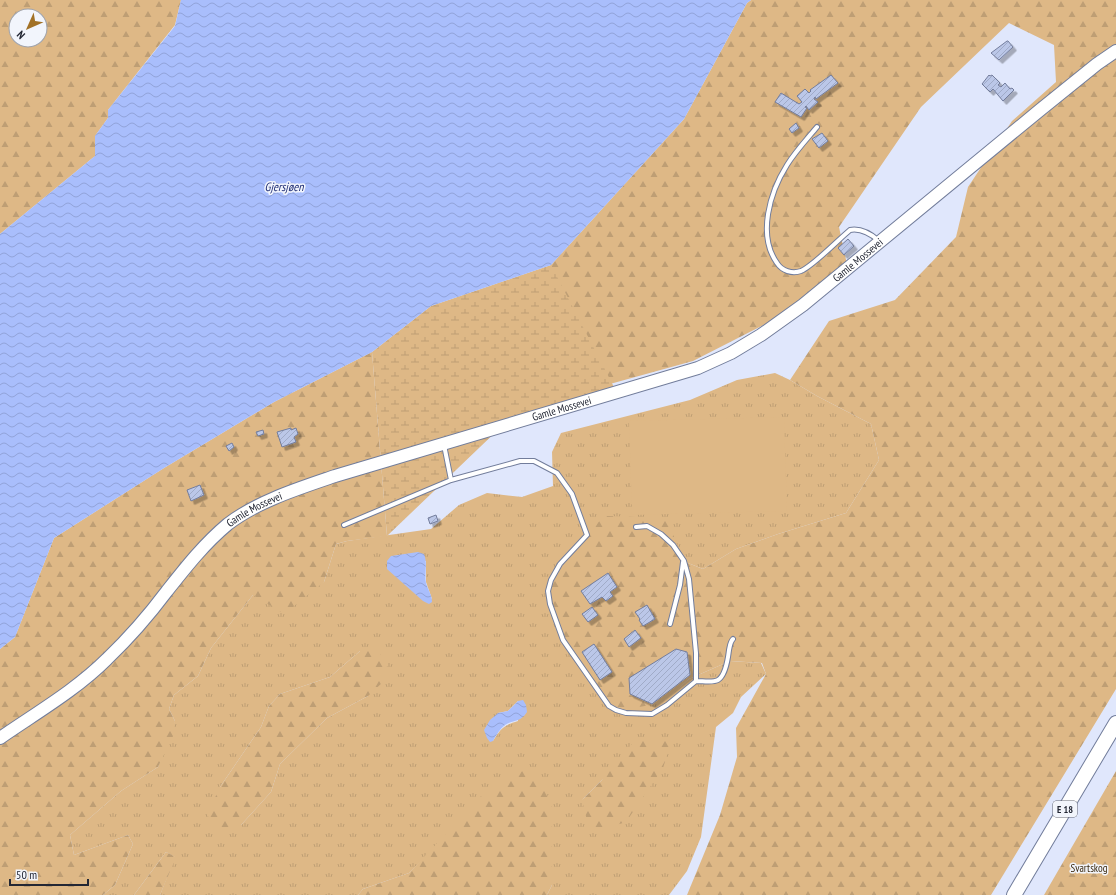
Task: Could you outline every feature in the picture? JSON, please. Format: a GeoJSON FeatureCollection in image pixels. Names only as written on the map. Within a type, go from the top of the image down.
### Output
{"type":"FeatureCollection","features":[{"type":"Feature","properties":{"kind":"highway","name":"E 18"},"geometry":{"type":"LineString","coordinates":[[1014,895],[1116,723]]}},
{"type":"Feature","properties":{"kind":"highway","name":"E 18"},"geometry":{"type":"LineString","coordinates":[[1024,895],[1116,740]]}},
{"type":"Feature","properties":{"kind":"main road","name":"Gamle Mossevei"},"geometry":{"type":"LineString","coordinates":[[0,738],[77,684],[106,660],[135,630],[207,542],[229,523],[262,504],[292,490],[698,368],[724,356],[761,335],[803,305],[1034,115],[1097,64],[1116,51]]}},
{"type":"Feature","properties":{"kind":"lane"},"geometry":{"type":"LineString","coordinates":[[817,127],[787,164],[778,181],[771,201],[767,233],[773,257],[783,269],[794,272],[805,268],[850,230],[858,230],[868,233],[880,243]]}},
{"type":"Feature","properties":{"kind":"lane"},"geometry":{"type":"LineString","coordinates":[[444,444],[451,480]]}},
{"type":"Feature","properties":{"kind":"lane"},"geometry":{"type":"LineString","coordinates":[[344,525],[451,480],[520,461],[534,461],[557,473],[572,494],[587,535],[560,564],[551,580],[548,591],[550,604],[563,640],[609,706],[626,713],[652,714],[667,705],[696,681],[718,680],[723,675],[731,641],[733,639]]}},
{"type":"Feature","properties":{"kind":"lane"},"geometry":{"type":"LineString","coordinates":[[636,527],[648,526],[661,534],[673,545],[684,561],[690,586],[696,653],[696,681]]}},
{"type":"Feature","properties":{"kind":"lane"},"geometry":{"type":"LineString","coordinates":[[670,624],[684,561]]}},
{"type":"Feature","properties":{"kind":"green space"},"geometry":{"type":"Polygon","coordinates":[[[0,0],[181,0],[175,25],[108,110],[108,118],[95,136],[95,156],[0,234],[0,0]]]}},
{"type":"Feature","properties":{"kind":"green space"},"geometry":{"type":"Polygon","coordinates":[[[751,0],[1116,0],[1116,689],[991,895],[687,895],[720,815],[737,757],[736,728],[766,674],[762,663],[730,661],[689,679],[662,703],[616,711],[562,642],[546,584],[557,568],[604,516],[667,518],[683,561],[703,569],[736,549],[846,513],[879,460],[871,424],[790,380],[829,321],[895,300],[956,237],[968,187],[1012,121],[1056,82],[1054,45],[1009,23],[921,107],[839,227],[848,269],[803,305],[693,361],[610,384],[552,312],[551,265],[684,119],[747,3],[751,0]]]}},
{"type":"Feature","properties":{"kind":"green space"},"geometry":{"type":"Polygon","coordinates":[[[551,265],[617,393],[502,426],[387,536],[372,352],[431,306],[551,265]]]}},
{"type":"Feature","properties":{"kind":"green space"},"geometry":{"type":"Polygon","coordinates":[[[372,352],[387,536],[347,541],[336,544],[324,582],[284,614],[253,595],[211,648],[198,676],[174,695],[169,709],[175,721],[174,734],[158,767],[121,791],[70,835],[74,855],[128,835],[133,844],[115,885],[103,895],[0,895],[0,649],[15,637],[54,538],[164,468],[274,402],[372,352]]]}},
{"type":"Feature","properties":{"kind":"green space"},"geometry":{"type":"Polygon","coordinates":[[[775,373],[871,424],[879,460],[846,513],[736,549],[703,569],[683,561],[661,703],[689,679],[730,661],[761,663],[766,674],[741,697],[733,713],[716,727],[701,837],[687,871],[669,895],[547,895],[552,885],[430,852],[409,873],[363,889],[358,895],[160,895],[175,857],[166,852],[134,895],[103,895],[115,885],[133,844],[128,835],[74,855],[70,835],[121,791],[158,767],[175,721],[169,709],[174,695],[198,676],[211,648],[253,595],[324,582],[336,544],[347,541],[431,529],[459,505],[487,493],[522,497],[553,486],[552,452],[561,433],[690,400],[737,380],[775,373]],[[391,556],[432,599],[426,582],[426,561],[391,556]],[[360,651],[330,677],[280,694],[269,706],[261,727],[220,787],[241,825],[271,792],[280,764],[327,718],[368,696],[360,651]],[[518,701],[508,711],[498,713],[493,741],[503,728],[518,721],[518,701]],[[672,740],[602,780],[582,800],[672,740]]]}},
{"type":"Feature","properties":{"kind":"green space"},"geometry":{"type":"Polygon","coordinates":[[[784,417],[787,511],[632,515],[629,421],[784,417]]]}},
{"type":"Feature","properties":{"kind":"green space"},"geometry":{"type":"Polygon","coordinates":[[[375,649],[388,662],[383,682],[368,696],[327,718],[280,764],[271,792],[241,825],[223,833],[207,815],[220,787],[261,727],[269,706],[280,694],[330,677],[360,651],[375,649]]]}},
{"type":"Feature","properties":{"kind":"green space"},"geometry":{"type":"Polygon","coordinates":[[[636,739],[672,740],[663,768],[626,822],[590,833],[582,800],[602,780],[636,739]]]}},
{"type":"Feature","properties":{"kind":"green space"},"geometry":{"type":"Polygon","coordinates":[[[524,770],[538,778],[552,804],[552,885],[547,895],[358,895],[363,889],[409,873],[485,792],[524,770]]]}},
{"type":"Feature","properties":{"kind":"green space","name":"Svartskog"},"geometry":{"type":"Polygon","coordinates":[[[1116,771],[1116,895],[1044,895],[1116,771]]]}},
{"type":"Feature","properties":{"kind":"green space"},"geometry":{"type":"Polygon","coordinates":[[[166,852],[176,857],[160,895],[134,895],[166,852]]]}},
{"type":"Feature","properties":{"kind":"water","name":"Gjersjøen"},"geometry":{"type":"Polygon","coordinates":[[[181,0],[751,0],[747,3],[684,119],[551,265],[431,306],[372,352],[274,402],[164,468],[54,538],[15,637],[0,649],[0,234],[95,156],[95,136],[108,118],[108,110],[175,26],[181,0]]]}},
{"type":"Feature","properties":{"kind":"water"},"geometry":{"type":"Polygon","coordinates":[[[418,552],[424,554],[425,558],[426,583],[432,599],[432,602],[429,604],[423,601],[387,569],[387,561],[391,556],[418,552]]]}},
{"type":"Feature","properties":{"kind":"water"},"geometry":{"type":"Polygon","coordinates":[[[523,700],[526,705],[527,712],[522,718],[501,728],[493,741],[490,742],[484,730],[490,720],[498,713],[508,711],[518,701],[523,700]]]}},
{"type":"Feature","properties":{"kind":"building"},"geometry":{"type":"Polygon","coordinates":[[[1007,41],[1013,47],[999,60],[991,53],[1007,41]]]}},
{"type":"Feature","properties":{"kind":"building"},"geometry":{"type":"Polygon","coordinates":[[[831,75],[838,83],[816,99],[815,97],[814,99],[818,102],[809,110],[806,106],[805,107],[807,108],[801,117],[775,102],[781,93],[799,104],[802,102],[797,96],[805,89],[809,93],[811,91],[810,90],[831,75]]]}},
{"type":"Feature","properties":{"kind":"building"},"geometry":{"type":"Polygon","coordinates":[[[989,75],[992,75],[1000,83],[998,85],[1001,87],[1005,83],[1010,89],[1012,88],[1014,90],[1003,101],[993,89],[990,92],[982,84],[989,75]]]}},
{"type":"Feature","properties":{"kind":"building"},"geometry":{"type":"Polygon","coordinates":[[[796,123],[799,128],[792,133],[789,129],[796,123]]]}},
{"type":"Feature","properties":{"kind":"building"},"geometry":{"type":"Polygon","coordinates":[[[822,133],[828,141],[819,148],[812,139],[822,133]]]}},
{"type":"Feature","properties":{"kind":"building"},"geometry":{"type":"Polygon","coordinates":[[[848,239],[854,246],[844,255],[838,248],[848,239]]]}},
{"type":"Feature","properties":{"kind":"building"},"geometry":{"type":"Polygon","coordinates":[[[291,428],[291,430],[296,428],[298,434],[294,437],[296,442],[282,447],[277,432],[291,428]]]}},
{"type":"Feature","properties":{"kind":"building"},"geometry":{"type":"Polygon","coordinates":[[[263,430],[264,434],[258,436],[256,432],[263,430]]]}},
{"type":"Feature","properties":{"kind":"building"},"geometry":{"type":"Polygon","coordinates":[[[232,443],[234,447],[229,451],[226,446],[232,443]]]}},
{"type":"Feature","properties":{"kind":"building"},"geometry":{"type":"Polygon","coordinates":[[[200,485],[204,495],[191,501],[187,490],[200,485]]]}},
{"type":"Feature","properties":{"kind":"building"},"geometry":{"type":"Polygon","coordinates":[[[436,515],[438,521],[430,524],[428,518],[436,515]]]}},
{"type":"Feature","properties":{"kind":"building"},"geometry":{"type":"Polygon","coordinates":[[[608,573],[617,587],[610,592],[613,596],[606,601],[602,597],[590,604],[581,591],[608,573]]]}},
{"type":"Feature","properties":{"kind":"building"},"geometry":{"type":"Polygon","coordinates":[[[647,605],[655,619],[643,626],[635,612],[647,605]]]}},
{"type":"Feature","properties":{"kind":"building"},"geometry":{"type":"Polygon","coordinates":[[[592,607],[598,615],[588,622],[582,614],[592,607]]]}},
{"type":"Feature","properties":{"kind":"building"},"geometry":{"type":"Polygon","coordinates":[[[635,630],[641,638],[629,647],[624,639],[635,630]]]}},
{"type":"Feature","properties":{"kind":"building"},"geometry":{"type":"Polygon","coordinates":[[[594,644],[612,672],[600,680],[582,652],[594,644]]]}},
{"type":"Feature","properties":{"kind":"building"},"geometry":{"type":"Polygon","coordinates":[[[676,649],[687,652],[690,675],[652,704],[630,694],[629,678],[676,649]]]}}]}
